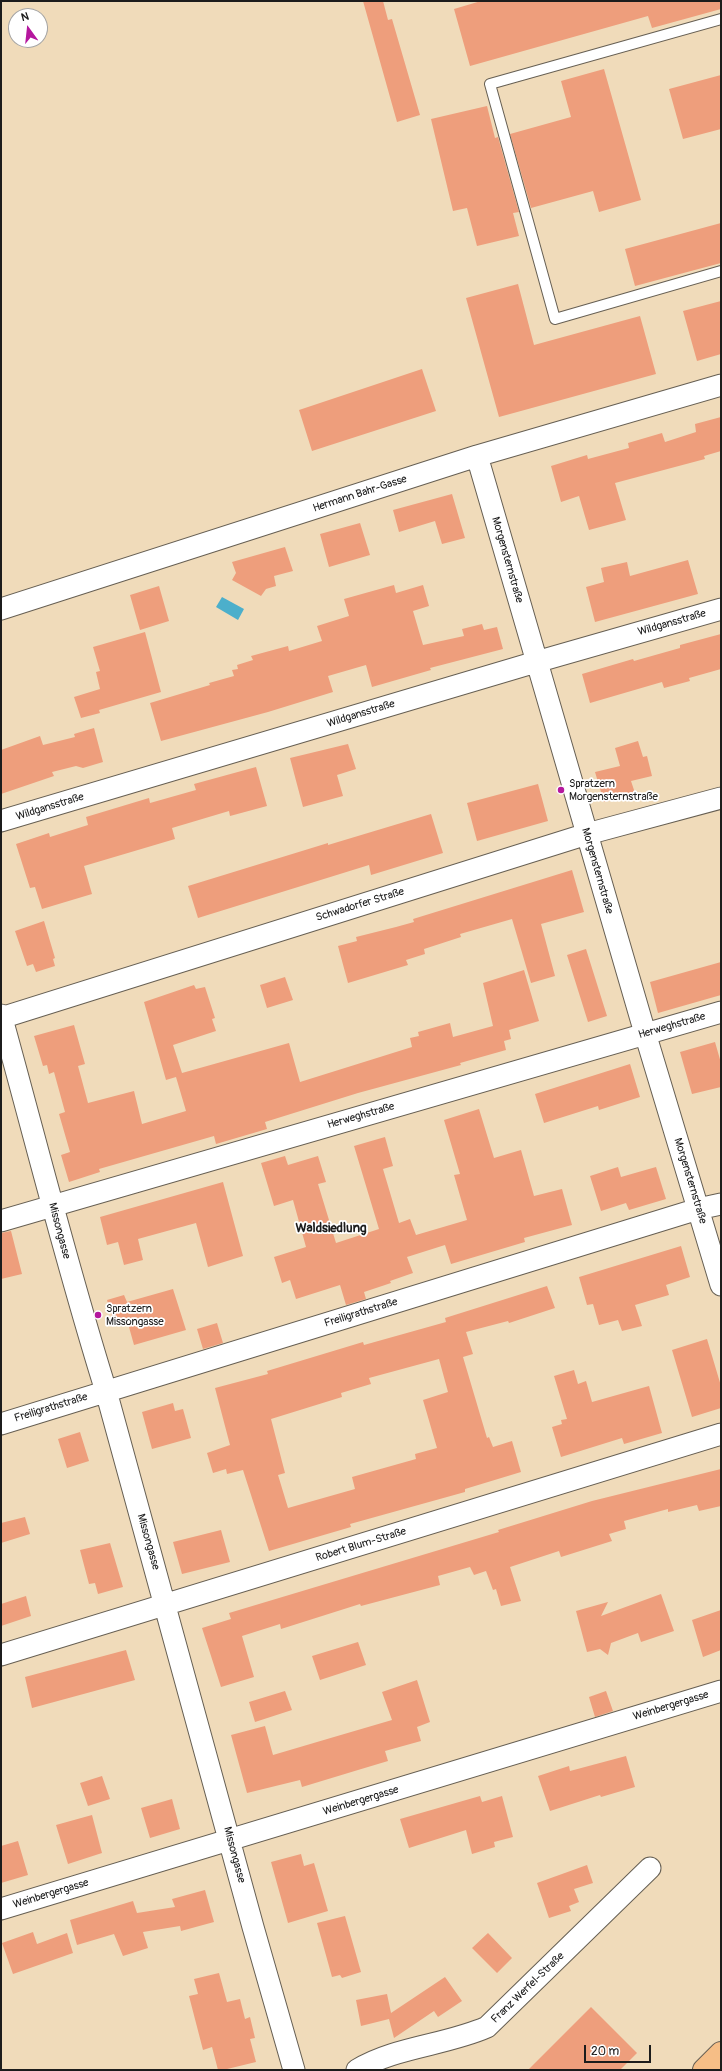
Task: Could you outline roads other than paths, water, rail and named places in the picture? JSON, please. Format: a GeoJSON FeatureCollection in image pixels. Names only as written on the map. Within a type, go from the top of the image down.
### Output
{"type":"FeatureCollection","features":[{"type":"Feature","properties":{"kind":"main road"},"geometry":{"type":"LineString","coordinates":[[704,2070],[721,2053]]}},
{"type":"Feature","properties":{"kind":"street","name":"Hermann Bahr-Gasse"},"geometry":{"type":"LineString","coordinates":[[1,609],[478,456],[721,385]]}},
{"type":"Feature","properties":{"kind":"street","name":"Morgensternstraße"},"geometry":{"type":"LineString","coordinates":[[478,456],[536,662],[721,1285]]}},
{"type":"Feature","properties":{"kind":"street","name":"Wildgansstraße"},"geometry":{"type":"LineString","coordinates":[[1,821],[536,662],[721,610]]}},
{"type":"Feature","properties":{"kind":"street","name":"Schwadorfer Straße"},"geometry":{"type":"LineString","coordinates":[[1,1017],[587,834],[721,798]]}},
{"type":"Feature","properties":{"kind":"street","name":"Herweghstraße"},"geometry":{"type":"LineString","coordinates":[[1,1221],[721,1012]]}},
{"type":"Feature","properties":{"kind":"street","name":"Missongasse"},"geometry":{"type":"LineString","coordinates":[[1,1017],[83,1319],[106,1392],[294,2070]]}},
{"type":"Feature","properties":{"kind":"street","name":"Freiligrathstraße"},"geometry":{"type":"LineString","coordinates":[[1,1424],[698,1209],[721,1204]]}},
{"type":"Feature","properties":{"kind":"street","name":"Robert Blum-Straße"},"geometry":{"type":"LineString","coordinates":[[1,1655],[166,1606],[721,1434]]}},
{"type":"Feature","properties":{"kind":"street","name":"Weinbergergasse"},"geometry":{"type":"LineString","coordinates":[[1,1909],[230,1841],[721,1691]]}},
{"type":"Feature","properties":{"kind":"street","name":"Franz Werfel-Straße"},"geometry":{"type":"LineString","coordinates":[[357,2070],[366,2064],[383,2058],[472,2034],[487,2027],[650,1868]]}},
{"type":"Feature","properties":{"kind":"lane"},"geometry":{"type":"LineString","coordinates":[[721,19],[490,84],[555,319],[721,271]]}},
{"type":"Feature","properties":{"kind":"water"},"geometry":{"type":"Polygon","coordinates":[[[222,597],[244,609],[238,620],[216,607],[222,597]]]}},
{"type":"Feature","properties":{"kind":"place","name":"Spratzern Morgensternstraße"},"geometry":{"type":"Point","coordinates":[561,790]}},
{"type":"Feature","properties":{"kind":"place","name":"Spratzern Missongasse"},"geometry":{"type":"Point","coordinates":[98,1315]}},
{"type":"Feature","properties":{"kind":"district","name":"Waldsiedlung"},"geometry":{"type":"Point","coordinates":[331,1229]}}]}
